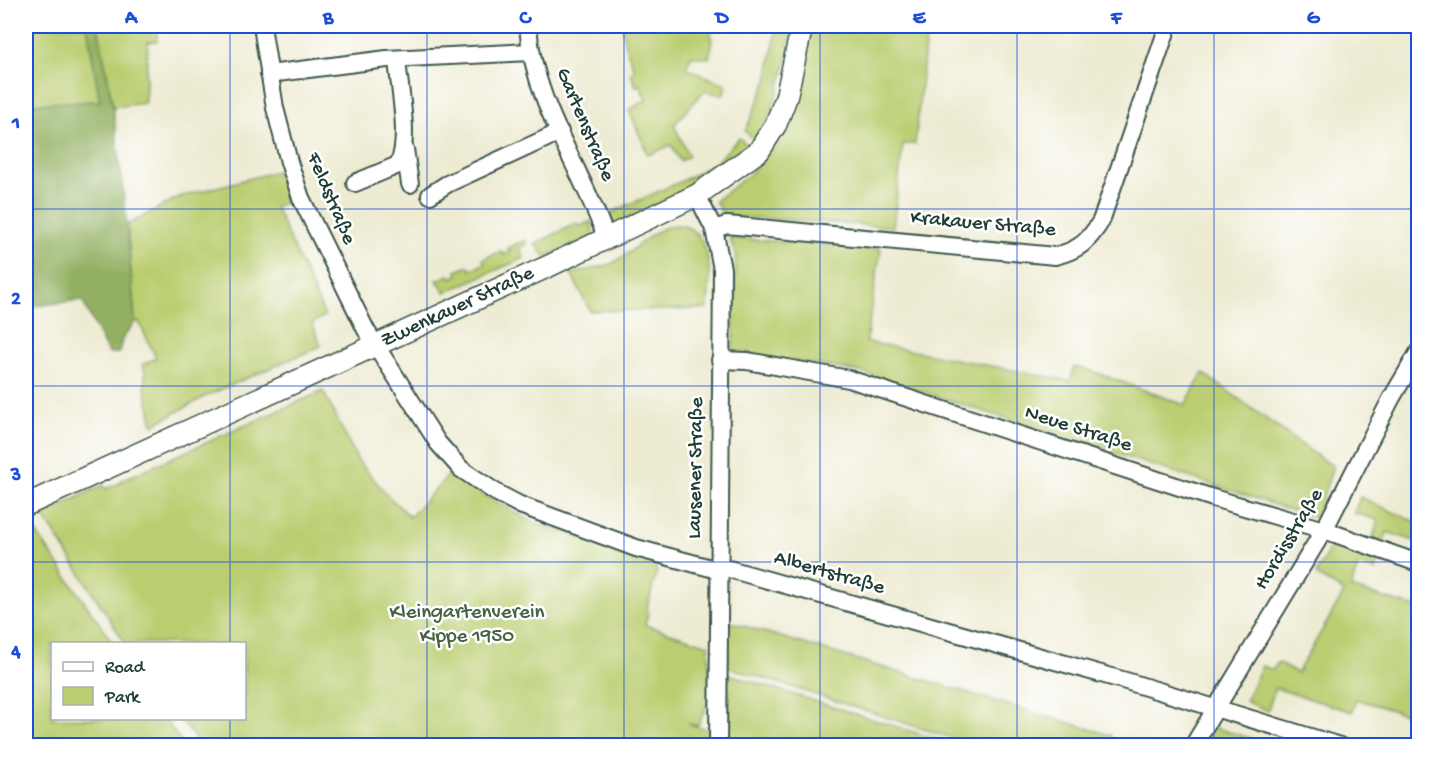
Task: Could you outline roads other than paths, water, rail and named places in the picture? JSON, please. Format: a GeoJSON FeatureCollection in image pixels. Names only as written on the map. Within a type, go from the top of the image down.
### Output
{"type":"FeatureCollection","features":[{"type":"Feature","properties":{"kind":"main road","name":"Zwenkauer Straße"},"geometry":{"type":"LineString","coordinates":[[26,505],[607,240],[697,195],[759,151],[776,124],[786,98],[802,26]]}},
{"type":"Feature","properties":{"kind":"street","name":"Feldstraße"},"geometry":{"type":"LineString","coordinates":[[262,26],[269,74],[286,153],[300,198],[375,346]]}},
{"type":"Feature","properties":{"kind":"street","name":"Gartenstraße"},"geometry":{"type":"LineString","coordinates":[[528,26],[531,52],[540,87],[607,240]]}},
{"type":"Feature","properties":{"kind":"street","name":"Krakauer Straße"},"geometry":{"type":"LineString","coordinates":[[714,229],[727,225],[1055,256],[1071,252],[1084,243],[1101,221],[1168,26]]}},
{"type":"Feature","properties":{"kind":"street"},"geometry":{"type":"LineString","coordinates":[[269,74],[397,59],[531,52]]}},
{"type":"Feature","properties":{"kind":"street"},"geometry":{"type":"LineString","coordinates":[[397,59],[410,184]]}},
{"type":"Feature","properties":{"kind":"street"},"geometry":{"type":"LineString","coordinates":[[430,195],[447,184],[560,132]]}},
{"type":"Feature","properties":{"kind":"street"},"geometry":{"type":"LineString","coordinates":[[355,183],[398,165],[405,142]]}},
{"type":"Feature","properties":{"kind":"street","name":"Lausener Straße"},"geometry":{"type":"LineString","coordinates":[[697,195],[714,229],[722,269],[718,746]]}},
{"type":"Feature","properties":{"kind":"street","name":"Albertstraße"},"geometry":{"type":"LineString","coordinates":[[375,346],[438,443],[461,469],[489,489],[520,506],[658,555],[718,570],[729,569],[814,592],[1340,746]]}},
{"type":"Feature","properties":{"kind":"street","name":"Hordisstraße"},"geometry":{"type":"LineString","coordinates":[[1193,746],[1324,530],[1390,399],[1419,353]]}},
{"type":"Feature","properties":{"kind":"street","name":"Neue Straße"},"geometry":{"type":"LineString","coordinates":[[720,360],[747,361],[849,379],[1213,498],[1324,530],[1419,563]]}},
{"type":"Feature","properties":{"kind":"park label","name":"Kleingartenverein Kippe 1950"},"geometry":{"type":"Point","coordinates":[467,625]}}]}
